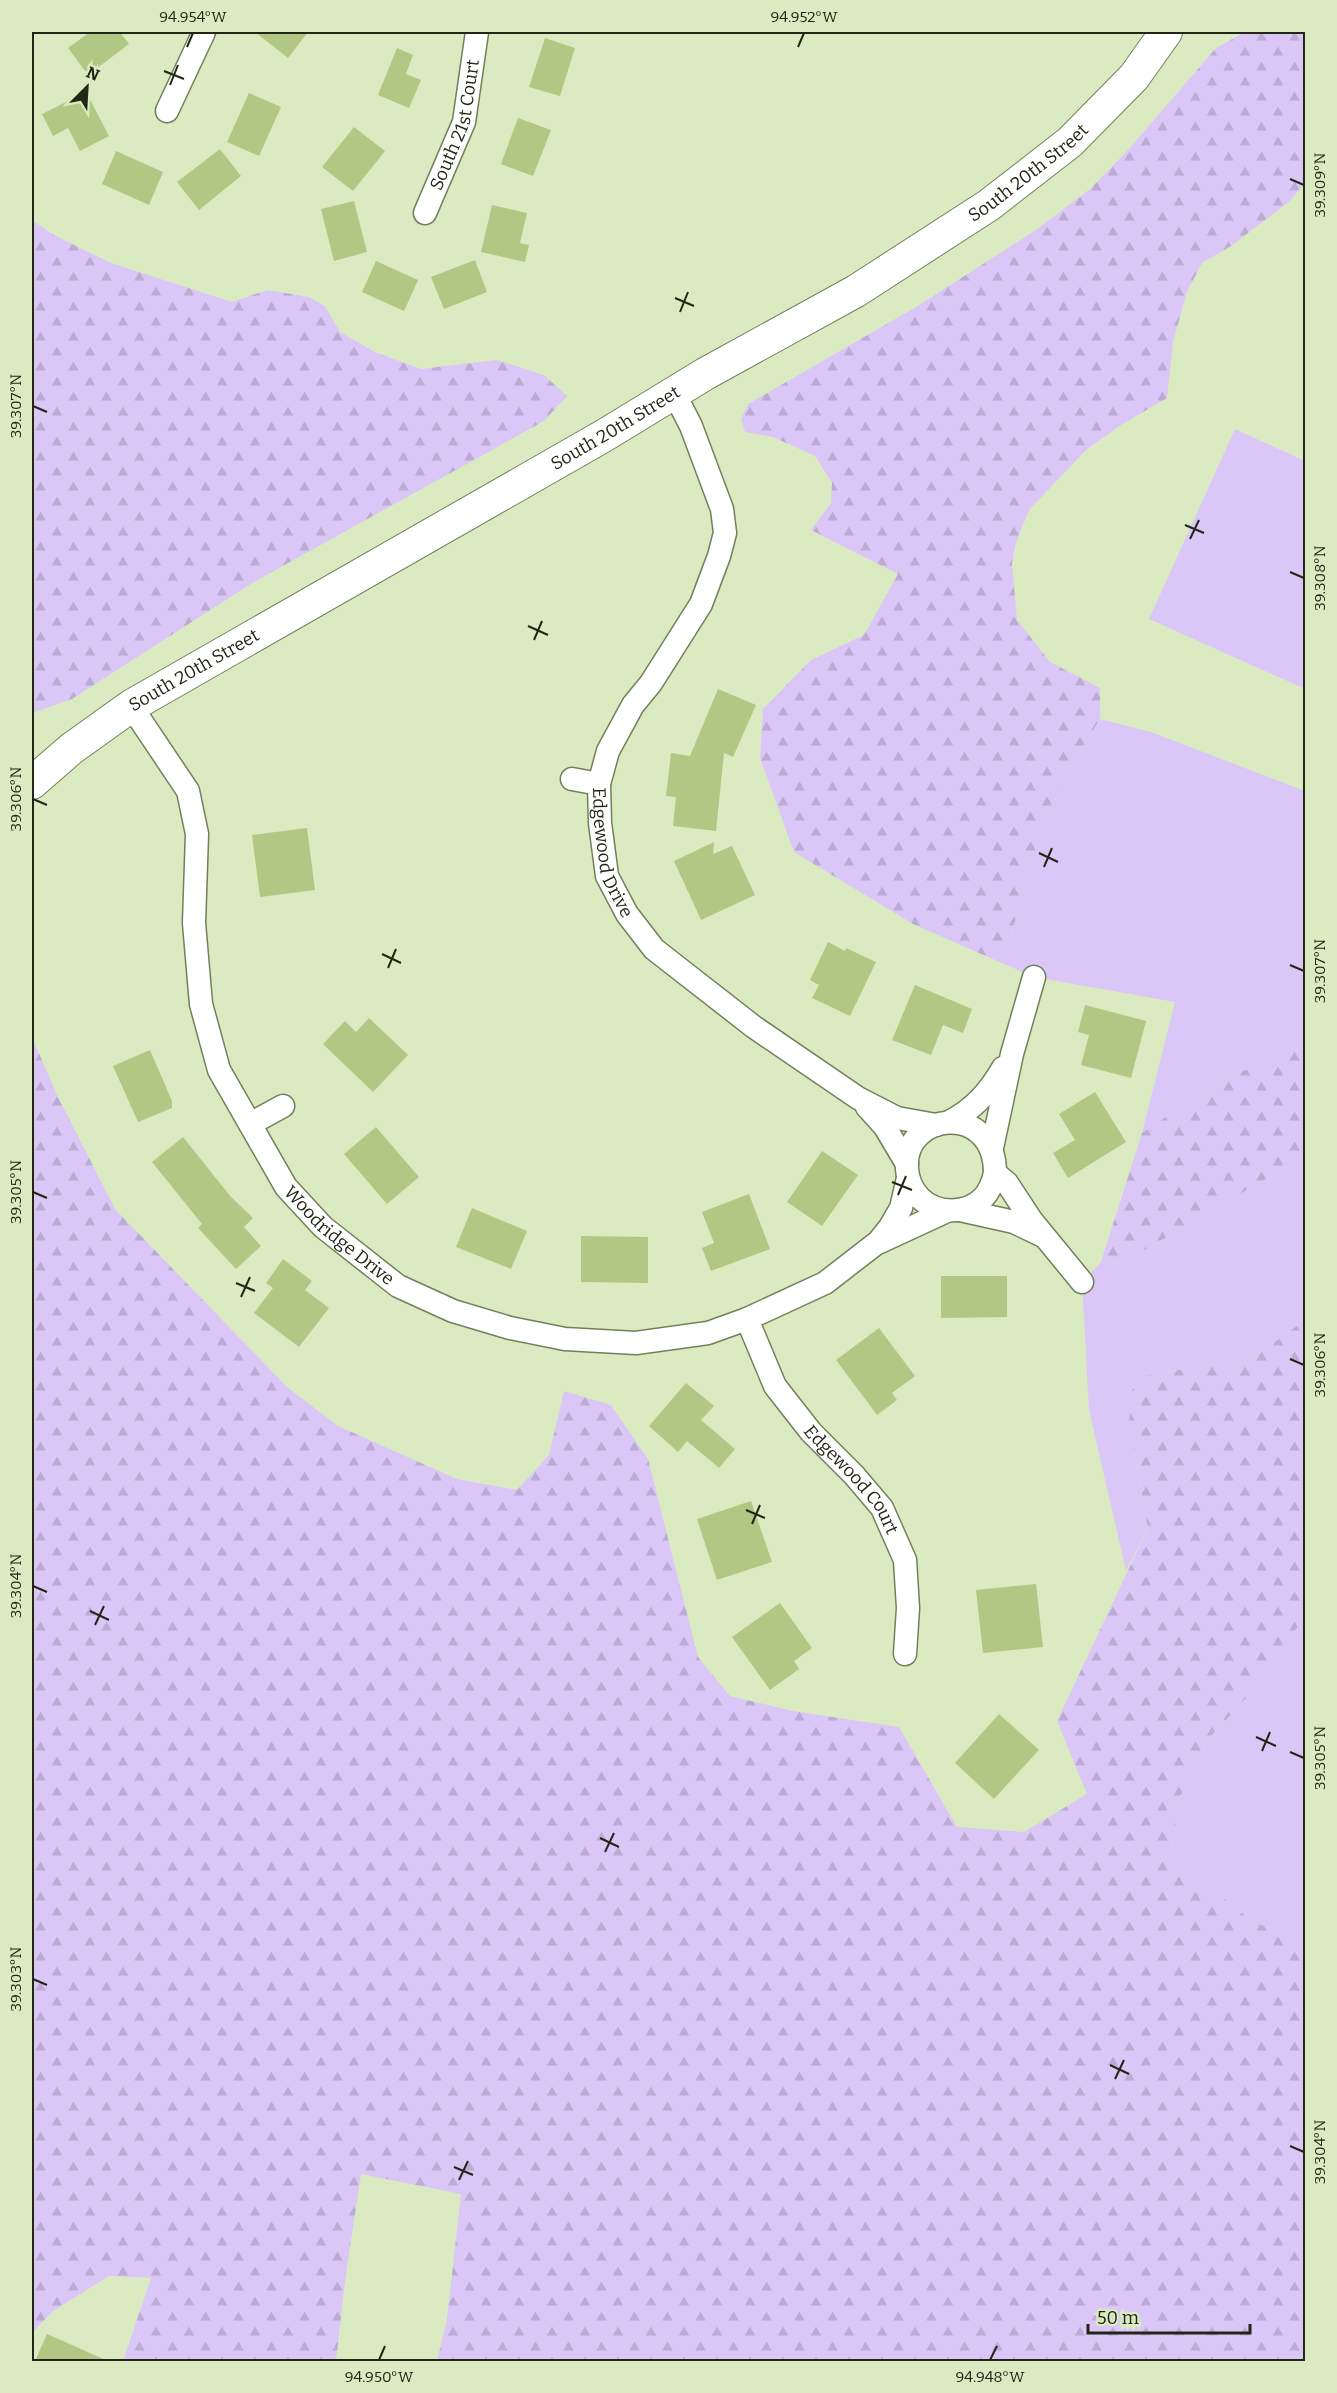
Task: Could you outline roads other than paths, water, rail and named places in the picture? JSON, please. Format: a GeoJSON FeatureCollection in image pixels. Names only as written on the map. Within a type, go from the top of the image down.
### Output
{"type":"FeatureCollection","features":[{"type":"Feature","properties":{"kind":"main road","name":"South 20th Street"},"geometry":{"type":"LineString","coordinates":[[32,783],[71,749],[131,706],[705,374],[856,291],[989,206],[1070,142],[1134,77],[1166,32]]}},
{"type":"Feature","properties":{"kind":"street"},"geometry":{"type":"LineString","coordinates":[[167,111],[204,32]]}},
{"type":"Feature","properties":{"kind":"street","name":"South 21st Court"},"geometry":{"type":"LineString","coordinates":[[424,213],[464,122],[477,32]]}},
{"type":"Feature","properties":{"kind":"street","name":"Edgewood Drive"},"geometry":{"type":"LineString","coordinates":[[674,393],[691,426],[718,499],[725,533],[701,604],[651,683],[618,728],[608,751],[599,784],[600,824],[607,876],[627,914],[654,949],[754,1028],[858,1098]]}},
{"type":"Feature","properties":{"kind":"street","name":"Woodridge Drive"},"geometry":{"type":"LineString","coordinates":[[131,706],[188,791],[197,834],[194,923],[201,1004],[219,1070],[286,1187],[323,1227],[398,1286],[453,1311],[510,1328],[565,1339],[636,1343],[708,1333],[747,1319],[825,1283],[878,1242],[901,1208],[907,1171]]}},
{"type":"Feature","properties":{"kind":"street"},"geometry":{"type":"LineString","coordinates":[[572,779],[599,784]]}},
{"type":"Feature","properties":{"kind":"street"},"geometry":{"type":"LineString","coordinates":[[992,1148],[1012,1054],[1034,977]]}},
{"type":"Feature","properties":{"kind":"street"},"geometry":{"type":"LineString","coordinates":[[907,1171],[909,1151],[915,1140],[925,1131],[969,1112],[990,1090],[1012,1054]]}},
{"type":"Feature","properties":{"kind":"street"},"geometry":{"type":"LineString","coordinates":[[858,1098],[897,1118],[943,1124],[962,1123],[984,1137],[992,1148],[995,1160],[995,1173],[991,1186],[984,1197],[973,1206],[953,1210]]}},
{"type":"Feature","properties":{"kind":"street"},"geometry":{"type":"LineString","coordinates":[[858,1098],[885,1127],[907,1171],[913,1190],[922,1200],[934,1207],[1014,1222],[1045,1237]]}},
{"type":"Feature","properties":{"kind":"street"},"geometry":{"type":"LineString","coordinates":[[250,1124],[283,1106]]}},
{"type":"Feature","properties":{"kind":"street"},"geometry":{"type":"LineString","coordinates":[[995,1173],[1007,1183],[1032,1221],[1082,1282]]}},
{"type":"Feature","properties":{"kind":"street","name":"Woodridge Drive"},"geometry":{"type":"LineString","coordinates":[[878,1242],[953,1210]]}},
{"type":"Feature","properties":{"kind":"street","name":"Edgewood Court"},"geometry":{"type":"LineString","coordinates":[[747,1319],[775,1386],[811,1432],[854,1475],[882,1508],[905,1560],[908,1608],[905,1654]]}}]}
